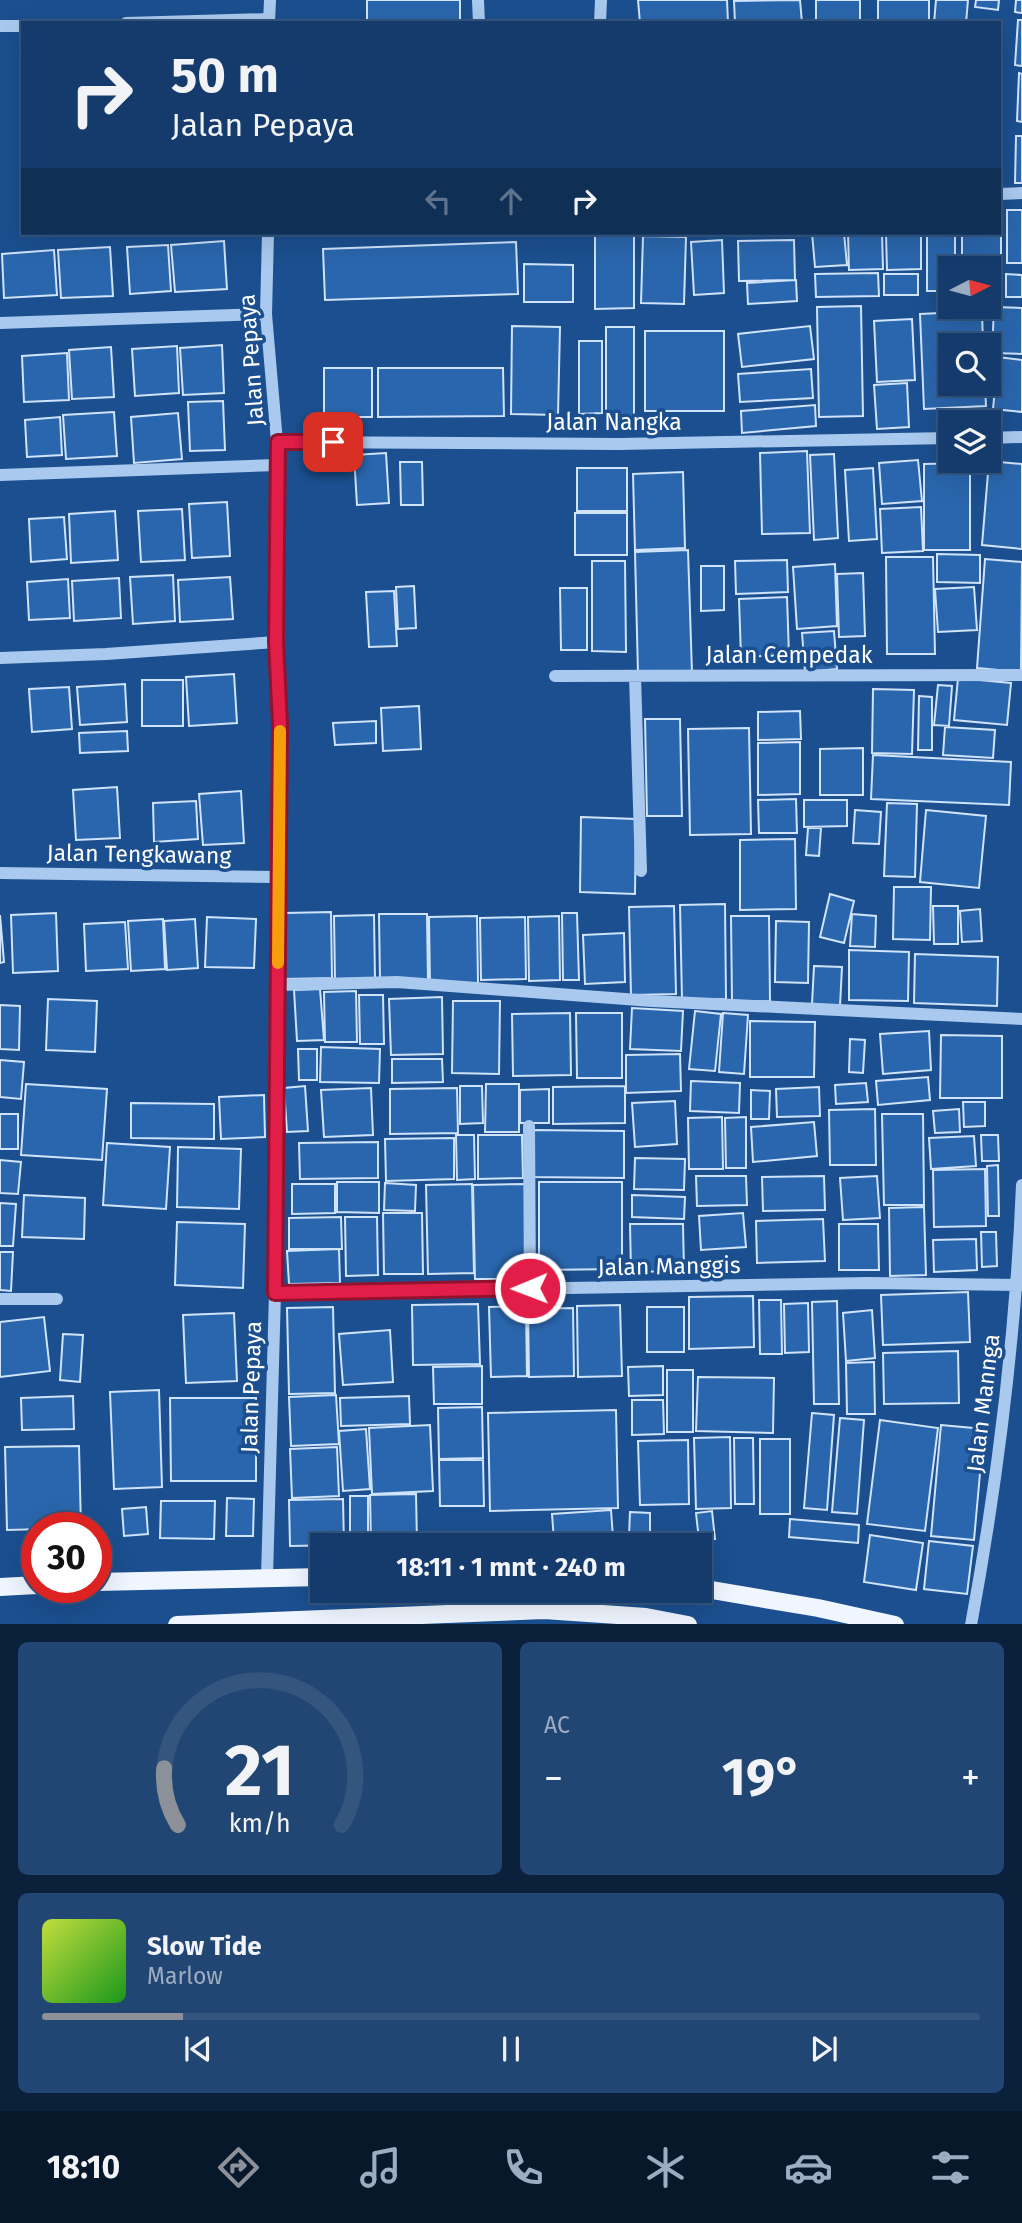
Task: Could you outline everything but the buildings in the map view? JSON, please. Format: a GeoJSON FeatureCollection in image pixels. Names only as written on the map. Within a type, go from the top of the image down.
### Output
{"type":"FeatureCollection","features":[{"type":"Feature","properties":{"kind":"main road"},"geometry":{"type":"LineString","coordinates":[[112,1582],[310,1577]]}},
{"type":"Feature","properties":{"kind":"main road"},"geometry":{"type":"LineString","coordinates":[[0,1587],[21,1586]]}},
{"type":"Feature","properties":{"kind":"main road"},"geometry":{"type":"LineString","coordinates":[[712,1590],[818,1608],[890,1624]]}},
{"type":"Feature","properties":{"kind":"main road"},"geometry":{"type":"LineString","coordinates":[[201,1624],[544,1610],[566,1618],[646,1617],[683,1624]]}},
{"type":"Feature","properties":{"kind":"street"},"geometry":{"type":"LineString","coordinates":[[269,21],[270,0]]}},
{"type":"Feature","properties":{"kind":"street"},"geometry":{"type":"LineString","coordinates":[[478,0],[479,21]]}},
{"type":"Feature","properties":{"kind":"street"},"geometry":{"type":"LineString","coordinates":[[600,21],[601,0]]}},
{"type":"Feature","properties":{"kind":"street"},"geometry":{"type":"LineString","coordinates":[[0,26],[21,26]]}},
{"type":"Feature","properties":{"kind":"street"},"geometry":{"type":"LineString","coordinates":[[1001,194],[1022,193]]}},
{"type":"Feature","properties":{"kind":"street","name":"Jalan Pepaya"},"geometry":{"type":"LineString","coordinates":[[267,1577],[275,1293],[280,725],[276,642],[278,442],[266,314],[268,235]]}},
{"type":"Feature","properties":{"kind":"street"},"geometry":{"type":"LineString","coordinates":[[0,323],[266,314]]}},
{"type":"Feature","properties":{"kind":"street"},"geometry":{"type":"LineString","coordinates":[[1001,438],[1022,437]]}},
{"type":"Feature","properties":{"kind":"street","name":"Jalan Nangka"},"geometry":{"type":"LineString","coordinates":[[278,442],[620,444],[938,438]]}},
{"type":"Feature","properties":{"kind":"street"},"geometry":{"type":"LineString","coordinates":[[0,475],[277,466]]}},
{"type":"Feature","properties":{"kind":"street"},"geometry":{"type":"LineString","coordinates":[[0,658],[106,654],[276,642]]}},
{"type":"Feature","properties":{"kind":"street","name":"Jalan Cempedak"},"geometry":{"type":"LineString","coordinates":[[555,676],[1022,675]]}},
{"type":"Feature","properties":{"kind":"street"},"geometry":{"type":"LineString","coordinates":[[635,676],[641,871]]}},
{"type":"Feature","properties":{"kind":"street","name":"Jalan Tengkawang"},"geometry":{"type":"LineString","coordinates":[[0,873],[278,877]]}},
{"type":"Feature","properties":{"kind":"street"},"geometry":{"type":"LineString","coordinates":[[278,985],[397,982],[652,1001],[1022,1019]]}},
{"type":"Feature","properties":{"kind":"street"},"geometry":{"type":"LineString","coordinates":[[529,1126],[530,1288]]}},
{"type":"Feature","properties":{"kind":"street","name":"Jalan Mannga"},"geometry":{"type":"LineString","coordinates":[[971,1624],[989,1529],[1020,1285],[1022,1185]]}},
{"type":"Feature","properties":{"kind":"street","name":"Jalan Manggis"},"geometry":{"type":"LineString","coordinates":[[275,1293],[869,1283],[1020,1285]]}},
{"type":"Feature","properties":{"kind":"street"},"geometry":{"type":"LineString","coordinates":[[0,1300],[57,1298]]}},
{"type":"Feature","properties":{"kind":"slow traffic"},"geometry":{"type":"LineString","coordinates":[[278,963],[280,731]]}},
{"type":"Feature","properties":{"kind":"route"},"geometry":{"type":"LineString","coordinates":[[333,442],[278,442],[276,642],[280,725],[275,1293],[530,1288]]}}]}
